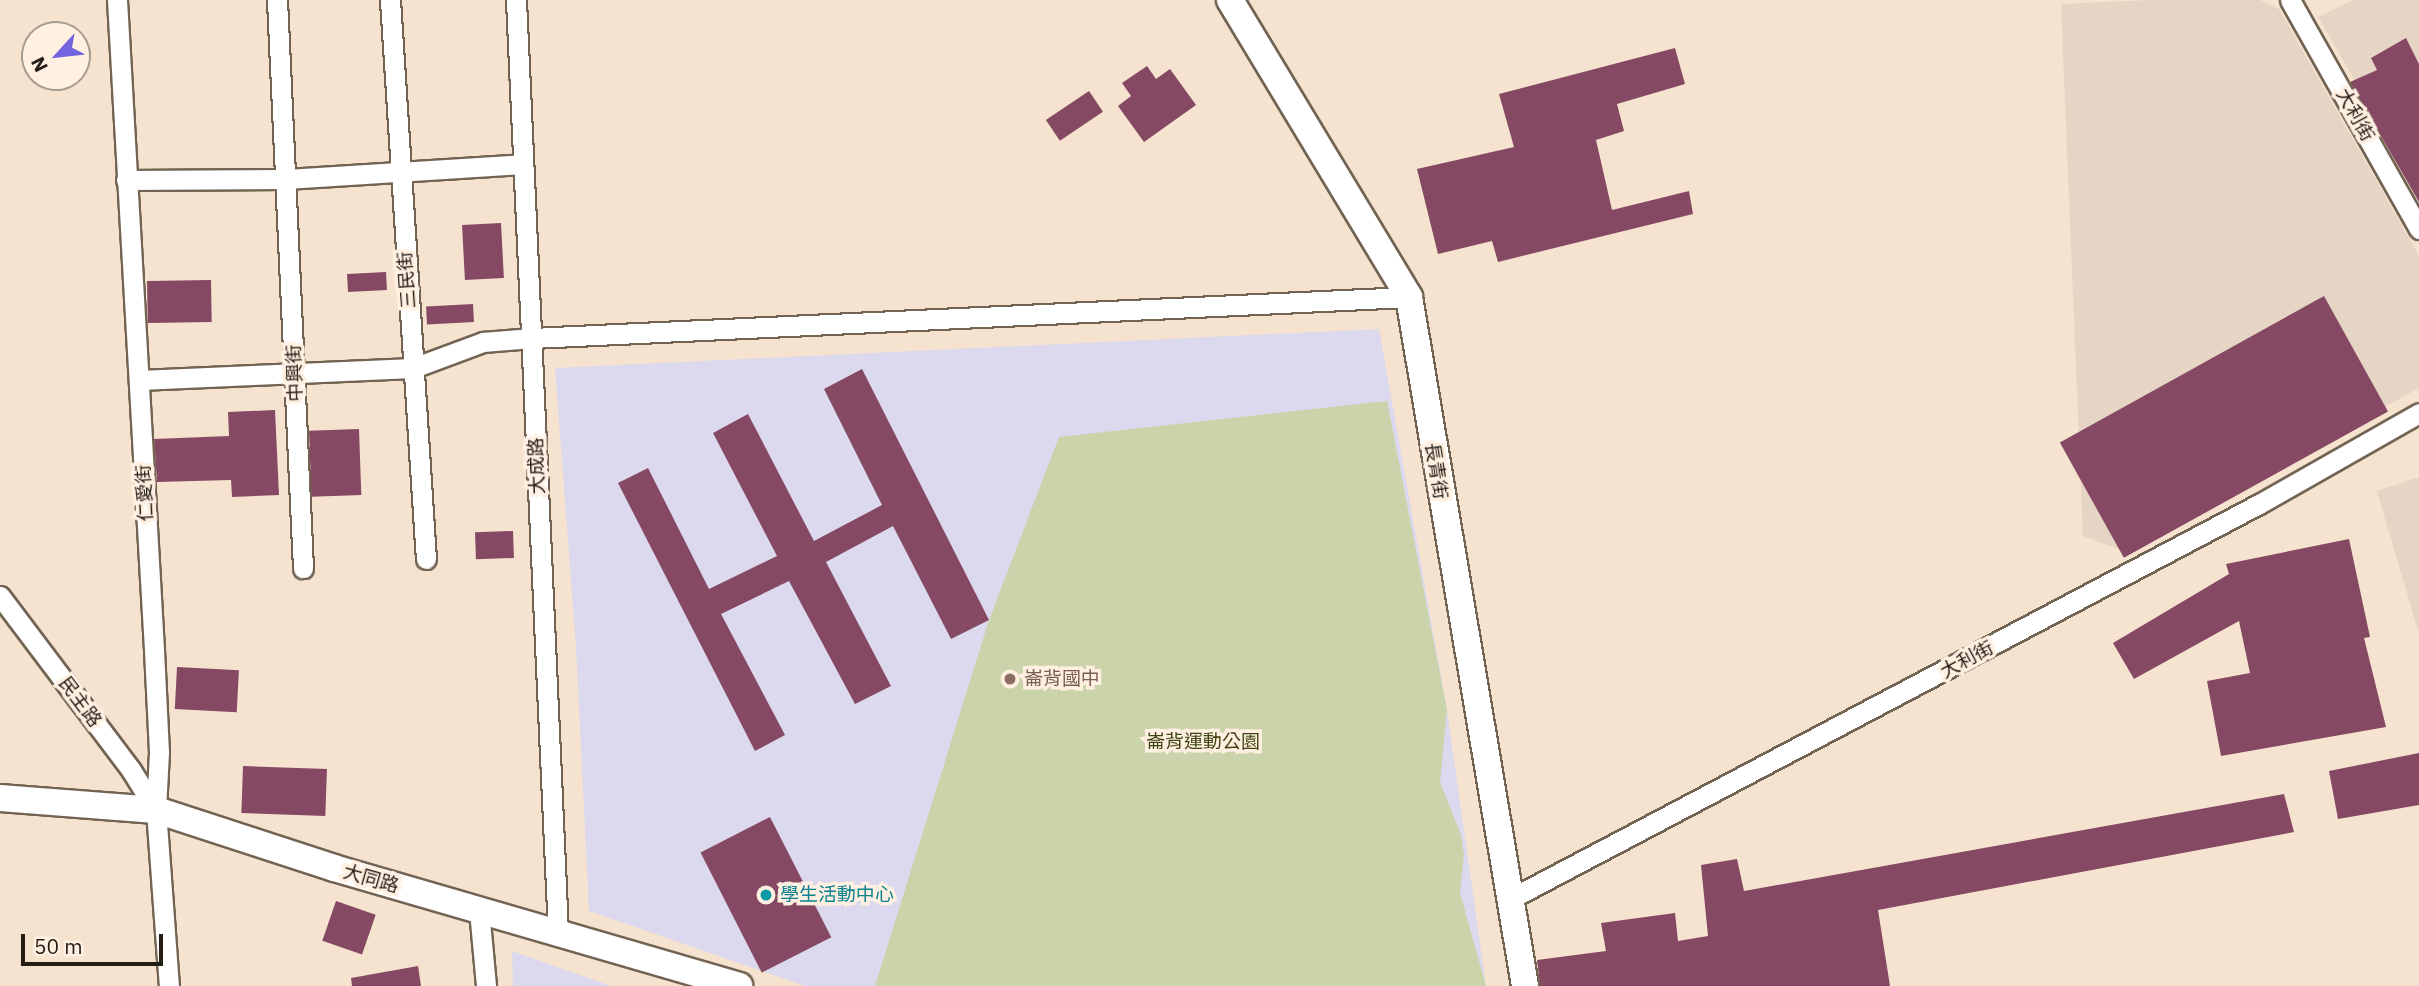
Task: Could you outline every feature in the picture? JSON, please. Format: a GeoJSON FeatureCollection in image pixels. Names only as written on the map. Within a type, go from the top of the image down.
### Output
{"type":"FeatureCollection","features":[{"type":"Feature","properties":{"kind":"street","name":"仁愛街"},"geometry":{"type":"LineString","coordinates":[[117,0],[159,752],[156,810],[169,986]]}},
{"type":"Feature","properties":{"kind":"street"},"geometry":{"type":"LineString","coordinates":[[277,0],[286,179]]}},
{"type":"Feature","properties":{"kind":"street","name":"三民街"},"geometry":{"type":"LineString","coordinates":[[390,0],[426,559]]}},
{"type":"Feature","properties":{"kind":"street","name":"大成路"},"geometry":{"type":"LineString","coordinates":[[516,0],[558,932]]}},
{"type":"Feature","properties":{"kind":"street","name":"長青街"},"geometry":{"type":"LineString","coordinates":[[1230,0],[1409,296],[1525,986]]}},
{"type":"Feature","properties":{"kind":"street","name":"大利街"},"geometry":{"type":"LineString","coordinates":[[2290,0],[2419,229]]}},
{"type":"Feature","properties":{"kind":"street"},"geometry":{"type":"LineString","coordinates":[[126,180],[286,179],[523,164]]}},
{"type":"Feature","properties":{"kind":"street","name":"中興街"},"geometry":{"type":"LineString","coordinates":[[286,179],[303,568]]}},
{"type":"Feature","properties":{"kind":"street"},"geometry":{"type":"LineString","coordinates":[[139,380],[413,368],[483,342],[532,338],[1409,296]]}},
{"type":"Feature","properties":{"kind":"street","name":"大利街"},"geometry":{"type":"LineString","coordinates":[[1510,899],[2222,524],[2419,412]]}},
{"type":"Feature","properties":{"kind":"street","name":"民主路"},"geometry":{"type":"LineString","coordinates":[[0,596],[131,770],[156,810]]}},
{"type":"Feature","properties":{"kind":"street"},"geometry":{"type":"LineString","coordinates":[[131,770],[159,752]]}},
{"type":"Feature","properties":{"kind":"street","name":"大同路"},"geometry":{"type":"LineString","coordinates":[[0,798],[156,810],[479,910],[738,986]]}},
{"type":"Feature","properties":{"kind":"street"},"geometry":{"type":"LineString","coordinates":[[479,910],[486,986]]}},
{"type":"Feature","properties":{"kind":"shaded area"},"geometry":{"type":"Polygon","coordinates":[[[2151,0],[2260,0],[2279,9],[2419,256],[2419,388],[2124,551],[2083,536],[2061,4],[2151,0]]]}},
{"type":"Feature","properties":{"kind":"shaded area"},"geometry":{"type":"Polygon","coordinates":[[[2353,0],[2419,0],[2419,191],[2318,17],[2353,0]]]}},
{"type":"Feature","properties":{"kind":"shaded area","name":"崙背國中"},"geometry":{"type":"Polygon","coordinates":[[[1379,329],[1447,710],[1486,986],[805,986],[589,911],[576,647],[555,368],[1379,329]]]}},
{"type":"Feature","properties":{"kind":"shaded area"},"geometry":{"type":"Polygon","coordinates":[[[2419,477],[2419,634],[2377,491],[2419,477]]]}},
{"type":"Feature","properties":{"kind":"shaded area"},"geometry":{"type":"Polygon","coordinates":[[[512,951],[611,986],[513,986],[512,951]]]}},
{"type":"Feature","properties":{"kind":"green space","name":"崙背運動公園"},"geometry":{"type":"Polygon","coordinates":[[[1387,401],[1447,710],[1440,782],[1461,835],[1464,855],[1460,893],[1486,986],[875,986],[989,620],[1059,437],[1387,401]]]}},
{"type":"Feature","properties":{"kind":"building"},"geometry":{"type":"Polygon","coordinates":[[[2406,38],[2419,64],[2419,202],[2350,82],[2377,70],[2371,58],[2406,38]]]}},
{"type":"Feature","properties":{"kind":"building"},"geometry":{"type":"Polygon","coordinates":[[[1675,48],[1685,84],[1617,104],[1624,131],[1596,140],[1612,210],[1689,191],[1693,214],[1498,262],[1492,241],[1438,254],[1417,169],[1514,147],[1499,94],[1675,48]]]}},
{"type":"Feature","properties":{"kind":"building"},"geometry":{"type":"Polygon","coordinates":[[[1147,66],[1156,79],[1170,69],[1196,105],[1144,142],[1118,106],[1131,96],[1122,83],[1147,66]]]}},
{"type":"Feature","properties":{"kind":"building"},"geometry":{"type":"Polygon","coordinates":[[[1089,91],[1103,112],[1060,141],[1046,120],[1089,91]]]}},
{"type":"Feature","properties":{"kind":"building"},"geometry":{"type":"Polygon","coordinates":[[[501,223],[504,278],[465,280],[462,225],[501,223]]]}},
{"type":"Feature","properties":{"kind":"building"},"geometry":{"type":"Polygon","coordinates":[[[386,272],[387,290],[348,292],[347,274],[386,272]]]}},
{"type":"Feature","properties":{"kind":"building"},"geometry":{"type":"Polygon","coordinates":[[[211,280],[212,322],[148,323],[147,281],[211,280]]]}},
{"type":"Feature","properties":{"kind":"building"},"geometry":{"type":"Polygon","coordinates":[[[2324,296],[2388,411],[2124,558],[2060,442],[2324,296]]]}},
{"type":"Feature","properties":{"kind":"building"},"geometry":{"type":"Polygon","coordinates":[[[473,304],[474,322],[427,324],[426,306],[473,304]]]}},
{"type":"Feature","properties":{"kind":"building"},"geometry":{"type":"Polygon","coordinates":[[[862,369],[989,620],[951,639],[893,526],[826,562],[891,686],[855,704],[789,581],[721,614],[785,735],[755,751],[618,483],[648,468],[709,589],[777,556],[713,433],[748,414],[814,541],[882,505],[824,389],[862,369]]]}},
{"type":"Feature","properties":{"kind":"building"},"geometry":{"type":"Polygon","coordinates":[[[275,410],[279,495],[232,497],[231,480],[157,482],[154,439],[229,436],[228,412],[275,410]]]}},
{"type":"Feature","properties":{"kind":"building"},"geometry":{"type":"Polygon","coordinates":[[[359,429],[361,495],[311,497],[309,431],[359,429]]]}},
{"type":"Feature","properties":{"kind":"building"},"geometry":{"type":"Polygon","coordinates":[[[513,531],[514,558],[476,559],[475,532],[513,531]]]}},
{"type":"Feature","properties":{"kind":"building"},"geometry":{"type":"Polygon","coordinates":[[[2349,539],[2370,637],[2364,638],[2386,727],[2221,756],[2207,681],[2250,673],[2239,621],[2134,679],[2113,643],[2229,574],[2226,564],[2349,539]]]}},
{"type":"Feature","properties":{"kind":"building"},"geometry":{"type":"Polygon","coordinates":[[[177,667],[239,670],[237,712],[175,709],[177,667]]]}},
{"type":"Feature","properties":{"kind":"building"},"geometry":{"type":"Polygon","coordinates":[[[2419,753],[2419,805],[2338,819],[2329,771],[2419,753]]]}},
{"type":"Feature","properties":{"kind":"building"},"geometry":{"type":"Polygon","coordinates":[[[243,766],[327,769],[325,816],[241,813],[243,766]]]}},
{"type":"Feature","properties":{"kind":"building"},"geometry":{"type":"Polygon","coordinates":[[[2284,794],[2294,832],[1878,910],[1890,986],[1540,986],[1537,960],[1606,951],[1601,923],[1675,913],[1678,941],[1708,936],[1701,865],[1737,859],[1744,891],[2284,794]]]}},
{"type":"Feature","properties":{"kind":"building","name":"學生活動中心"},"geometry":{"type":"Polygon","coordinates":[[[770,817],[831,937],[762,973],[701,852],[770,817]]]}},
{"type":"Feature","properties":{"kind":"building"},"geometry":{"type":"Polygon","coordinates":[[[336,901],[376,915],[362,954],[322,941],[336,901]]]}},
{"type":"Feature","properties":{"kind":"building"},"geometry":{"type":"Polygon","coordinates":[[[418,966],[421,986],[352,986],[351,978],[418,966]]]}},
{"type":"Feature","properties":{"kind":"place","name":"崙背國中"},"geometry":{"type":"Point","coordinates":[1010,679]}},
{"type":"Feature","properties":{"kind":"place","name":"學生活動中心"},"geometry":{"type":"Point","coordinates":[766,895]}}]}
